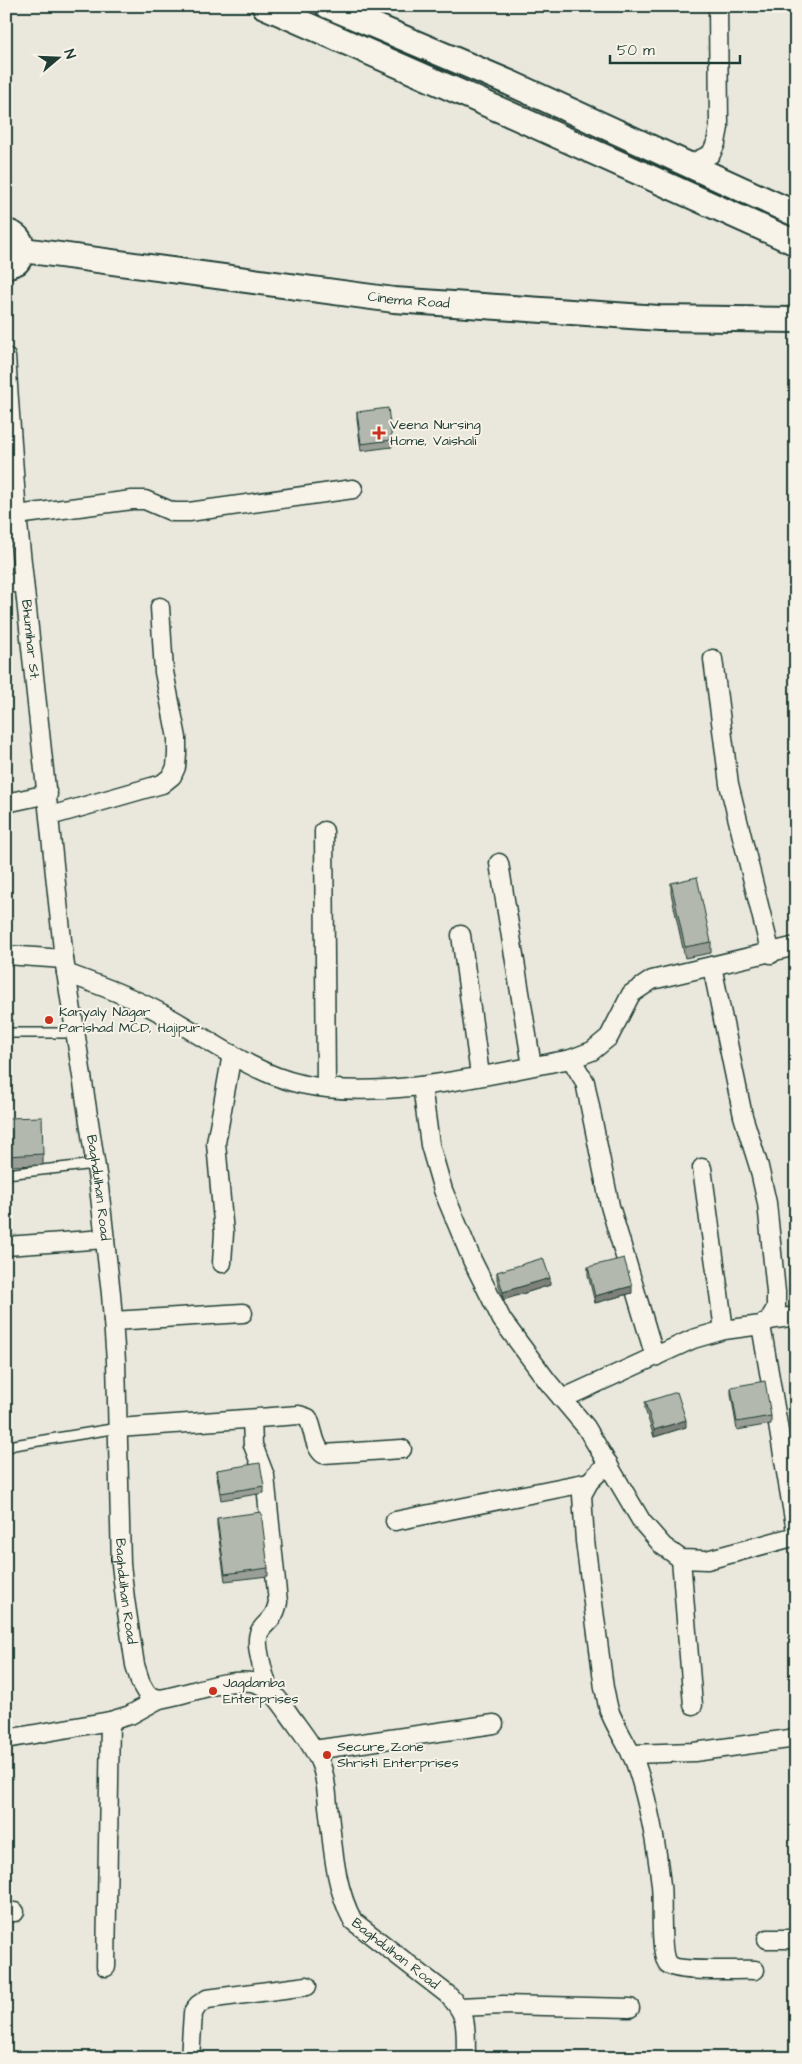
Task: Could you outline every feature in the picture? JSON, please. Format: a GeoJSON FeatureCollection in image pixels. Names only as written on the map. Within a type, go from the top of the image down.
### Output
{"type":"FeatureCollection","features":[{"type":"Feature","properties":{"kind":"main road"},"geometry":{"type":"LineString","coordinates":[[264,6],[796,243]]}},
{"type":"Feature","properties":{"kind":"main road"},"geometry":{"type":"LineString","coordinates":[[328,6],[510,83],[796,214]]}},
{"type":"Feature","properties":{"kind":"main road"},"geometry":{"type":"LineString","coordinates":[[6,232],[16,236],[20,241],[14,258]]}},
{"type":"Feature","properties":{"kind":"main road","name":"Cinema Road"},"geometry":{"type":"LineString","coordinates":[[14,258],[394,300],[659,318],[796,320]]}},
{"type":"Feature","properties":{"kind":"street"},"geometry":{"type":"LineString","coordinates":[[688,165],[711,154],[716,143],[719,127],[718,6]]}},
{"type":"Feature","properties":{"kind":"street","name":"Bhumihar St."},"geometry":{"type":"LineString","coordinates":[[6,358],[17,515],[60,921]]}},
{"type":"Feature","properties":{"kind":"street"},"geometry":{"type":"LineString","coordinates":[[17,515],[132,500],[145,500],[173,512],[189,512],[353,489]]}},
{"type":"Feature","properties":{"kind":"street"},"geometry":{"type":"LineString","coordinates":[[6,583],[24,583]]}},
{"type":"Feature","properties":{"kind":"street"},"geometry":{"type":"LineString","coordinates":[[50,816],[162,784],[172,776],[176,767],[177,738],[164,672],[160,607]]}},
{"type":"Feature","properties":{"kind":"street"},"geometry":{"type":"LineString","coordinates":[[713,659],[729,784],[770,954]]}},
{"type":"Feature","properties":{"kind":"street"},"geometry":{"type":"LineString","coordinates":[[6,803],[48,794]]}},
{"type":"Feature","properties":{"kind":"street"},"geometry":{"type":"LineString","coordinates":[[324,831],[326,1087]]}},
{"type":"Feature","properties":{"kind":"street"},"geometry":{"type":"LineString","coordinates":[[499,863],[532,1066]]}},
{"type":"Feature","properties":{"kind":"street","name":"Baghdulhan Road"},"geometry":{"type":"LineString","coordinates":[[60,921],[105,1239],[113,1321],[121,1564],[135,1665],[141,1684],[148,1696],[159,1699],[238,1681],[255,1682],[268,1689],[280,1700],[314,1750],[322,1766],[338,1884],[344,1904],[353,1921],[460,2006]]}},
{"type":"Feature","properties":{"kind":"street"},"geometry":{"type":"LineString","coordinates":[[461,934],[480,1075]]}},
{"type":"Feature","properties":{"kind":"street"},"geometry":{"type":"LineString","coordinates":[[6,955],[65,966],[163,1014],[251,1065],[274,1075],[302,1084],[364,1090],[422,1086],[571,1058],[592,1051],[609,1037],[631,994],[652,980],[770,954],[796,946]]}},
{"type":"Feature","properties":{"kind":"street"},"geometry":{"type":"LineString","coordinates":[[712,966],[743,1116],[760,1167],[767,1203],[776,1308],[765,1322],[796,1531]]}},
{"type":"Feature","properties":{"kind":"street"},"geometry":{"type":"LineString","coordinates":[[222,1263],[224,1233],[216,1143],[232,1054]]}},
{"type":"Feature","properties":{"kind":"street"},"geometry":{"type":"LineString","coordinates":[[571,1058],[585,1082],[610,1206],[655,1357]]}},
{"type":"Feature","properties":{"kind":"street"},"geometry":{"type":"LineString","coordinates":[[422,1086],[430,1144],[443,1190],[472,1260],[502,1320],[562,1399],[586,1427],[642,1522],[663,1546],[680,1559],[707,1560],[796,1536]]}},
{"type":"Feature","properties":{"kind":"street"},"geometry":{"type":"LineString","coordinates":[[702,1168],[724,1330]]}},
{"type":"Feature","properties":{"kind":"street"},"geometry":{"type":"LineString","coordinates":[[6,1246],[105,1239]]}},
{"type":"Feature","properties":{"kind":"street"},"geometry":{"type":"LineString","coordinates":[[113,1321],[243,1313]]}},
{"type":"Feature","properties":{"kind":"street"},"geometry":{"type":"LineString","coordinates":[[562,1399],[694,1339],[724,1330],[796,1316]]}},
{"type":"Feature","properties":{"kind":"street"},"geometry":{"type":"LineString","coordinates":[[118,1428],[299,1415],[308,1418],[312,1426],[317,1448],[323,1454],[402,1449]]}},
{"type":"Feature","properties":{"kind":"street"},"geometry":{"type":"LineString","coordinates":[[252,1418],[253,1446],[265,1476],[278,1602],[276,1613],[260,1630],[257,1637],[268,1689]]}},
{"type":"Feature","properties":{"kind":"street"},"geometry":{"type":"LineString","coordinates":[[608,1463],[589,1482],[582,1495],[582,1505],[604,1688],[610,1710],[631,1754],[643,1786],[658,1859],[663,1949],[667,1962],[674,1968],[755,1970]]}},
{"type":"Feature","properties":{"kind":"street"},"geometry":{"type":"LineString","coordinates":[[395,1521],[589,1482]]}},
{"type":"Feature","properties":{"kind":"street"},"geometry":{"type":"LineString","coordinates":[[680,1559],[693,1705]]}},
{"type":"Feature","properties":{"kind":"street"},"geometry":{"type":"LineString","coordinates":[[6,1739],[110,1722],[130,1715],[159,1699]]}},
{"type":"Feature","properties":{"kind":"street"},"geometry":{"type":"LineString","coordinates":[[106,1967],[110,1722]]}},
{"type":"Feature","properties":{"kind":"street"},"geometry":{"type":"LineString","coordinates":[[314,1750],[494,1724]]}},
{"type":"Feature","properties":{"kind":"street"},"geometry":{"type":"LineString","coordinates":[[631,1754],[694,1752],[796,1738]]}},
{"type":"Feature","properties":{"kind":"street"},"geometry":{"type":"LineString","coordinates":[[767,1939],[796,1939]]}},
{"type":"Feature","properties":{"kind":"street"},"geometry":{"type":"LineString","coordinates":[[190,2058],[193,2012],[198,2004],[207,1999],[307,1986]]}},
{"type":"Feature","properties":{"kind":"street"},"geometry":{"type":"LineString","coordinates":[[466,2058],[466,2023],[460,2006],[503,2005],[630,2008]]}},
{"type":"Feature","properties":{"kind":"lane"},"geometry":{"type":"LineString","coordinates":[[6,1033],[75,1033]]}},
{"type":"Feature","properties":{"kind":"lane"},"geometry":{"type":"LineString","coordinates":[[6,1174],[95,1164]]}},
{"type":"Feature","properties":{"kind":"lane"},"geometry":{"type":"LineString","coordinates":[[6,1449],[14,1445],[118,1428]]}},
{"type":"Feature","properties":{"kind":"building"},"geometry":{"type":"Polygon","coordinates":[[[388,408],[392,440],[361,444],[357,412],[388,408]]]}},
{"type":"Feature","properties":{"kind":"building"},"geometry":{"type":"Polygon","coordinates":[[[697,877],[711,942],[685,947],[671,883],[697,877]]]}},
{"type":"Feature","properties":{"kind":"building"},"geometry":{"type":"Polygon","coordinates":[[[42,1117],[43,1154],[6,1156],[6,1118],[42,1117]]]}},
{"type":"Feature","properties":{"kind":"building"},"geometry":{"type":"Polygon","coordinates":[[[543,1258],[550,1278],[503,1292],[497,1272],[543,1258]]]}},
{"type":"Feature","properties":{"kind":"building"},"geometry":{"type":"Polygon","coordinates":[[[624,1258],[632,1286],[595,1296],[588,1267],[624,1258]]]}},
{"type":"Feature","properties":{"kind":"building"},"geometry":{"type":"Polygon","coordinates":[[[765,1381],[771,1416],[737,1422],[731,1387],[765,1381]]]}},
{"type":"Feature","properties":{"kind":"building"},"geometry":{"type":"Polygon","coordinates":[[[677,1392],[686,1420],[654,1430],[645,1402],[677,1392]]]}},
{"type":"Feature","properties":{"kind":"building"},"geometry":{"type":"Polygon","coordinates":[[[260,1463],[264,1486],[221,1493],[217,1470],[260,1463]]]}},
{"type":"Feature","properties":{"kind":"building"},"geometry":{"type":"Polygon","coordinates":[[[261,1512],[268,1568],[225,1574],[217,1518],[261,1512]]]}},
{"type":"Feature","properties":{"kind":"place","name":"Veena Nursing Home, Vaishali"},"geometry":{"type":"Point","coordinates":[379,433]}},
{"type":"Feature","properties":{"kind":"place","name":"Karyaly Nagar Parishad MCD, Hajipur"},"geometry":{"type":"Point","coordinates":[49,1020]}},
{"type":"Feature","properties":{"kind":"place","name":"Jagdamba Enterprises"},"geometry":{"type":"Point","coordinates":[213,1691]}},
{"type":"Feature","properties":{"kind":"place","name":"Secure Zone Shristi Enterprises"},"geometry":{"type":"Point","coordinates":[327,1755]}}]}
